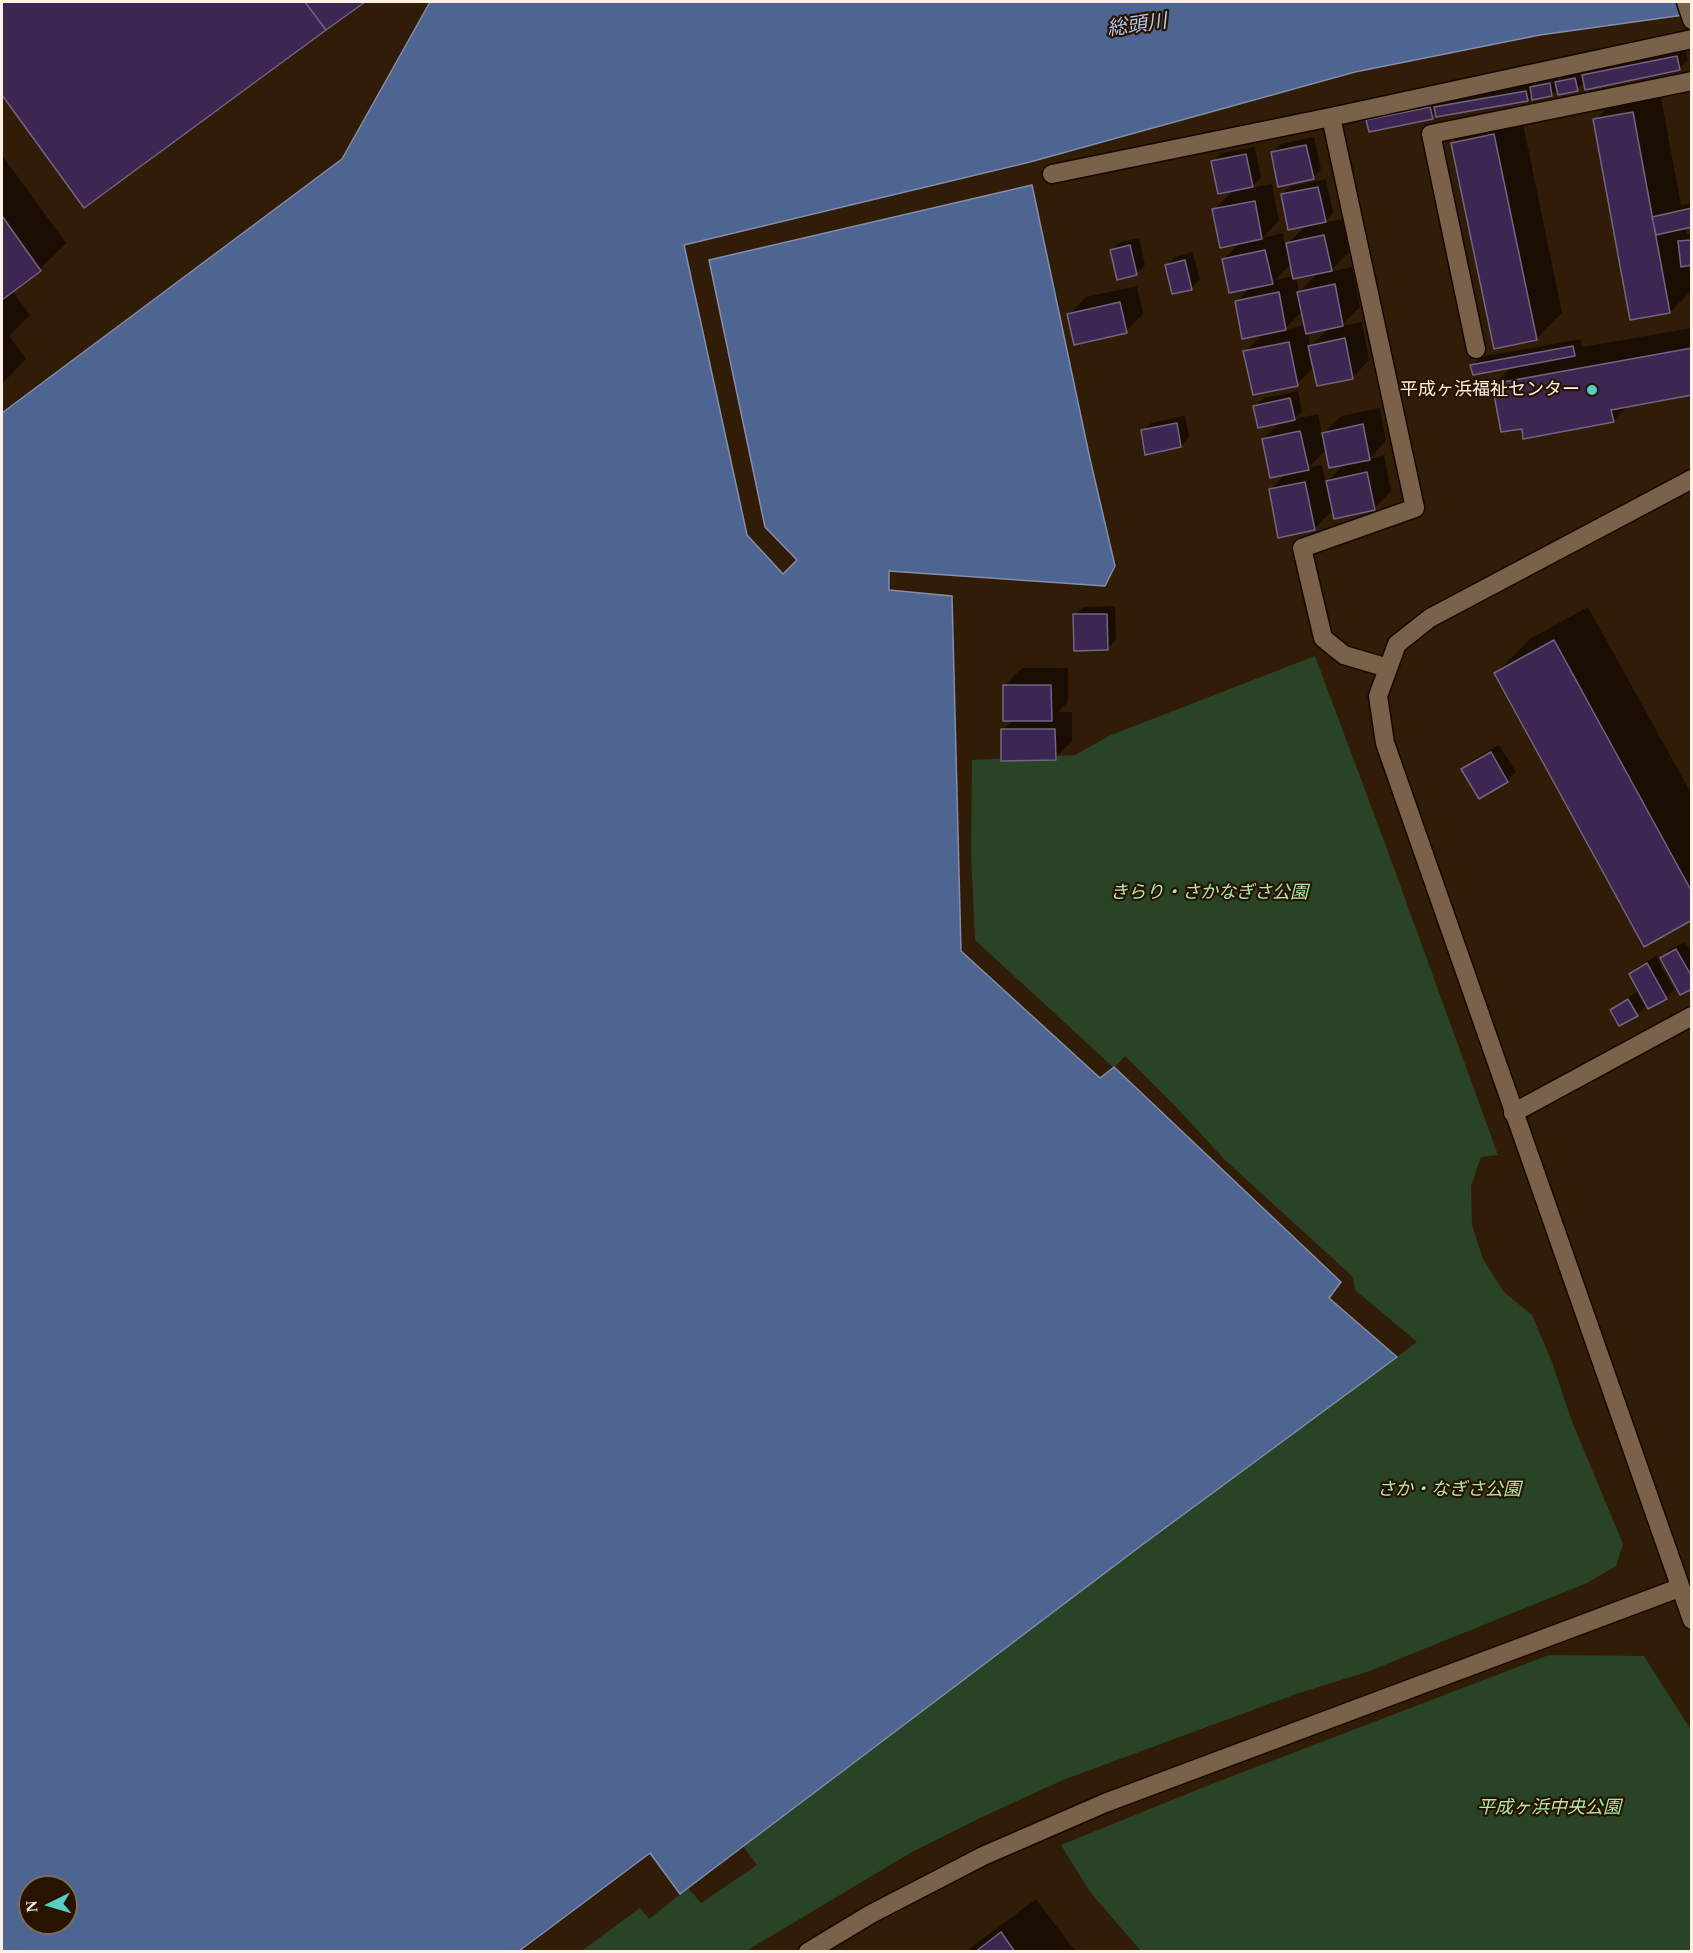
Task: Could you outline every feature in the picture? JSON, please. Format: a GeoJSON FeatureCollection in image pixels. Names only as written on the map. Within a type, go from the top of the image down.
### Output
{"type":"FeatureCollection","features":[{"type":"Feature","properties":{"kind":"street"},"geometry":{"type":"LineString","coordinates":[[1052,174],[1331,117],[1692,39]]}},
{"type":"Feature","properties":{"kind":"street"},"geometry":{"type":"LineString","coordinates":[[1476,349],[1431,134],[1692,81]]}},
{"type":"Feature","properties":{"kind":"street"},"geometry":{"type":"LineString","coordinates":[[1331,117],[1415,508],[1302,548],[1323,639],[1344,655],[1388,668]]}},
{"type":"Feature","properties":{"kind":"street"},"geometry":{"type":"LineString","coordinates":[[1692,479],[1430,618],[1397,644],[1378,696],[1385,743],[1692,1620]]}},
{"type":"Feature","properties":{"kind":"street"},"geometry":{"type":"LineString","coordinates":[[1513,1113],[1692,1016]]}},
{"type":"Feature","properties":{"kind":"street"},"geometry":{"type":"LineString","coordinates":[[808,1952],[871,1914],[983,1856],[1105,1803],[1679,1588]]}},
{"type":"Feature","properties":{"kind":"green space"},"geometry":{"type":"Polygon","coordinates":[[[1315,656],[1498,1155],[1481,1157],[1471,1186],[1472,1225],[1483,1259],[1504,1292],[1532,1315],[1552,1362],[1571,1419],[1623,1544],[1616,1566],[1587,1583],[1367,1672],[1299,1693],[1063,1780],[912,1852],[746,1951],[580,1952],[640,1908],[649,1919],[688,1888],[701,1903],[757,1865],[743,1846],[1142,1545],[1417,1342],[1355,1290],[1353,1277],[1224,1159],[1125,1056],[1114,1068],[975,940],[971,854],[972,760],[1075,755],[1111,735],[1315,656]]]}},
{"type":"Feature","properties":{"kind":"green space","name":"平成ヶ浜中央公園"},"geometry":{"type":"Polygon","coordinates":[[[1549,1655],[1644,1656],[1691,1730],[1691,1951],[1141,1951],[1090,1892],[1061,1845],[1209,1785],[1549,1655]]]}},
{"type":"Feature","properties":{"kind":"water","name":"総頭川"},"geometry":{"type":"Polygon","coordinates":[[[430,2],[1691,2],[1691,14],[1540,35],[1355,72],[1030,162],[684,245],[747,535],[783,574],[797,560],[765,527],[709,260],[1032,185],[1115,566],[1105,586],[889,571],[889,590],[952,596],[961,951],[1100,1078],[1114,1067],[1341,1282],[1329,1298],[1397,1357],[1142,1545],[680,1894],[650,1853],[519,1951],[2,1952],[2,413],[342,159],[430,2]]]}},
{"type":"Feature","properties":{"kind":"building"},"geometry":{"type":"Polygon","coordinates":[[[2,2],[305,2],[326,30],[84,208],[2,95],[2,2]]]}},
{"type":"Feature","properties":{"kind":"building"},"geometry":{"type":"Polygon","coordinates":[[[305,2],[365,2],[326,30],[305,2]]]}},
{"type":"Feature","properties":{"kind":"building"},"geometry":{"type":"Polygon","coordinates":[[[1677,56],[1680,70],[1585,90],[1582,75],[1677,56]]]}},
{"type":"Feature","properties":{"kind":"building"},"geometry":{"type":"Polygon","coordinates":[[[1575,78],[1578,91],[1558,95],[1555,82],[1575,78]]]}},
{"type":"Feature","properties":{"kind":"building"},"geometry":{"type":"Polygon","coordinates":[[[1550,83],[1552,96],[1532,100],[1530,87],[1550,83]]]}},
{"type":"Feature","properties":{"kind":"building"},"geometry":{"type":"Polygon","coordinates":[[[1526,91],[1528,101],[1436,117],[1434,107],[1526,91]]]}},
{"type":"Feature","properties":{"kind":"building"},"geometry":{"type":"Polygon","coordinates":[[[1430,107],[1433,119],[1369,132],[1366,120],[1430,107]]]}},
{"type":"Feature","properties":{"kind":"building"},"geometry":{"type":"Polygon","coordinates":[[[1633,112],[1670,313],[1630,320],[1593,119],[1633,112]]]}},
{"type":"Feature","properties":{"kind":"building"},"geometry":{"type":"Polygon","coordinates":[[[1494,134],[1537,340],[1494,349],[1451,143],[1494,134]]]}},
{"type":"Feature","properties":{"kind":"building"},"geometry":{"type":"Polygon","coordinates":[[[1306,145],[1314,179],[1278,187],[1271,152],[1306,145]]]}},
{"type":"Feature","properties":{"kind":"building"},"geometry":{"type":"Polygon","coordinates":[[[1246,154],[1253,187],[1218,194],[1211,161],[1246,154]]]}},
{"type":"Feature","properties":{"kind":"building"},"geometry":{"type":"Polygon","coordinates":[[[1318,187],[1326,222],[1288,230],[1281,194],[1318,187]]]}},
{"type":"Feature","properties":{"kind":"building"},"geometry":{"type":"Polygon","coordinates":[[[1255,201],[1262,239],[1220,248],[1212,209],[1255,201]]]}},
{"type":"Feature","properties":{"kind":"building"},"geometry":{"type":"Polygon","coordinates":[[[1692,208],[1692,227],[1656,235],[1652,217],[1692,208]]]}},
{"type":"Feature","properties":{"kind":"building"},"geometry":{"type":"Polygon","coordinates":[[[2,216],[41,271],[2,300],[2,216]]]}},
{"type":"Feature","properties":{"kind":"building"},"geometry":{"type":"Polygon","coordinates":[[[1324,235],[1332,271],[1293,279],[1286,243],[1324,235]]]}},
{"type":"Feature","properties":{"kind":"building"},"geometry":{"type":"Polygon","coordinates":[[[1692,240],[1692,265],[1681,267],[1678,241],[1692,240]]]}},
{"type":"Feature","properties":{"kind":"building"},"geometry":{"type":"Polygon","coordinates":[[[1130,245],[1137,275],[1117,280],[1110,250],[1130,245]]]}},
{"type":"Feature","properties":{"kind":"building"},"geometry":{"type":"Polygon","coordinates":[[[1265,250],[1273,284],[1229,293],[1222,259],[1265,250]]]}},
{"type":"Feature","properties":{"kind":"building"},"geometry":{"type":"Polygon","coordinates":[[[1185,260],[1192,290],[1172,294],[1165,265],[1185,260]]]}},
{"type":"Feature","properties":{"kind":"building"},"geometry":{"type":"Polygon","coordinates":[[[1335,284],[1343,326],[1306,334],[1297,292],[1335,284]]]}},
{"type":"Feature","properties":{"kind":"building"},"geometry":{"type":"Polygon","coordinates":[[[1279,292],[1286,330],[1242,339],[1235,301],[1279,292]]]}},
{"type":"Feature","properties":{"kind":"building"},"geometry":{"type":"Polygon","coordinates":[[[1120,302],[1127,333],[1074,345],[1067,314],[1120,302]]]}},
{"type":"Feature","properties":{"kind":"building"},"geometry":{"type":"Polygon","coordinates":[[[1345,338],[1353,379],[1317,386],[1308,346],[1345,338]]]}},
{"type":"Feature","properties":{"kind":"building"},"geometry":{"type":"Polygon","coordinates":[[[1289,342],[1298,386],[1253,395],[1243,351],[1289,342]]]}},
{"type":"Feature","properties":{"kind":"building"},"geometry":{"type":"Polygon","coordinates":[[[1573,346],[1575,356],[1473,375],[1470,365],[1573,346]]]}},
{"type":"Feature","properties":{"kind":"building","name":"平成ヶ浜福祉センター"},"geometry":{"type":"Polygon","coordinates":[[[1692,348],[1692,395],[1611,410],[1614,422],[1523,439],[1522,429],[1501,432],[1492,384],[1692,348]]]}},
{"type":"Feature","properties":{"kind":"building"},"geometry":{"type":"Polygon","coordinates":[[[1290,398],[1295,420],[1258,428],[1253,406],[1290,398]]]}},
{"type":"Feature","properties":{"kind":"building"},"geometry":{"type":"Polygon","coordinates":[[[1177,423],[1181,447],[1145,455],[1141,430],[1177,423]]]}},
{"type":"Feature","properties":{"kind":"building"},"geometry":{"type":"Polygon","coordinates":[[[1363,424],[1370,460],[1329,468],[1322,433],[1363,424]]]}},
{"type":"Feature","properties":{"kind":"building"},"geometry":{"type":"Polygon","coordinates":[[[1300,431],[1309,470],[1270,478],[1262,439],[1300,431]]]}},
{"type":"Feature","properties":{"kind":"building"},"geometry":{"type":"Polygon","coordinates":[[[1367,472],[1375,510],[1334,519],[1326,481],[1367,472]]]}},
{"type":"Feature","properties":{"kind":"building"},"geometry":{"type":"Polygon","coordinates":[[[1305,482],[1315,530],[1278,538],[1269,489],[1305,482]]]}},
{"type":"Feature","properties":{"kind":"building"},"geometry":{"type":"Polygon","coordinates":[[[1073,614],[1107,614],[1108,650],[1074,651],[1073,614]]]}},
{"type":"Feature","properties":{"kind":"building"},"geometry":{"type":"Polygon","coordinates":[[[1554,640],[1692,892],[1692,920],[1644,947],[1494,673],[1554,640]]]}},
{"type":"Feature","properties":{"kind":"building"},"geometry":{"type":"Polygon","coordinates":[[[1003,685],[1051,685],[1052,721],[1003,721],[1003,685]]]}},
{"type":"Feature","properties":{"kind":"building"},"geometry":{"type":"Polygon","coordinates":[[[1001,729],[1055,729],[1056,760],[1001,761],[1001,729]]]}},
{"type":"Feature","properties":{"kind":"building"},"geometry":{"type":"Polygon","coordinates":[[[1491,752],[1508,782],[1479,799],[1461,769],[1491,752]]]}},
{"type":"Feature","properties":{"kind":"building"},"geometry":{"type":"Polygon","coordinates":[[[1676,949],[1692,977],[1692,989],[1680,995],[1660,958],[1676,949]]]}},
{"type":"Feature","properties":{"kind":"building"},"geometry":{"type":"Polygon","coordinates":[[[1647,963],[1667,999],[1648,1009],[1629,974],[1647,963]]]}},
{"type":"Feature","properties":{"kind":"building"},"geometry":{"type":"Polygon","coordinates":[[[1628,999],[1638,1016],[1619,1026],[1610,1010],[1628,999]]]}},
{"type":"Feature","properties":{"kind":"building"},"geometry":{"type":"Polygon","coordinates":[[[1001,1932],[1015,1952],[975,1952],[1001,1932]]]}},
{"type":"Feature","properties":{"kind":"place","name":"平成ヶ浜福祉センター"},"geometry":{"type":"Point","coordinates":[1592,390]}},
{"type":"Feature","properties":{"kind":"park label","name":"きらり・さかなぎさ公園"},"geometry":{"type":"Point","coordinates":[1209,893]}},
{"type":"Feature","properties":{"kind":"park label","name":"さか・なぎさ公園"},"geometry":{"type":"Point","coordinates":[1449,1490]}}]}
